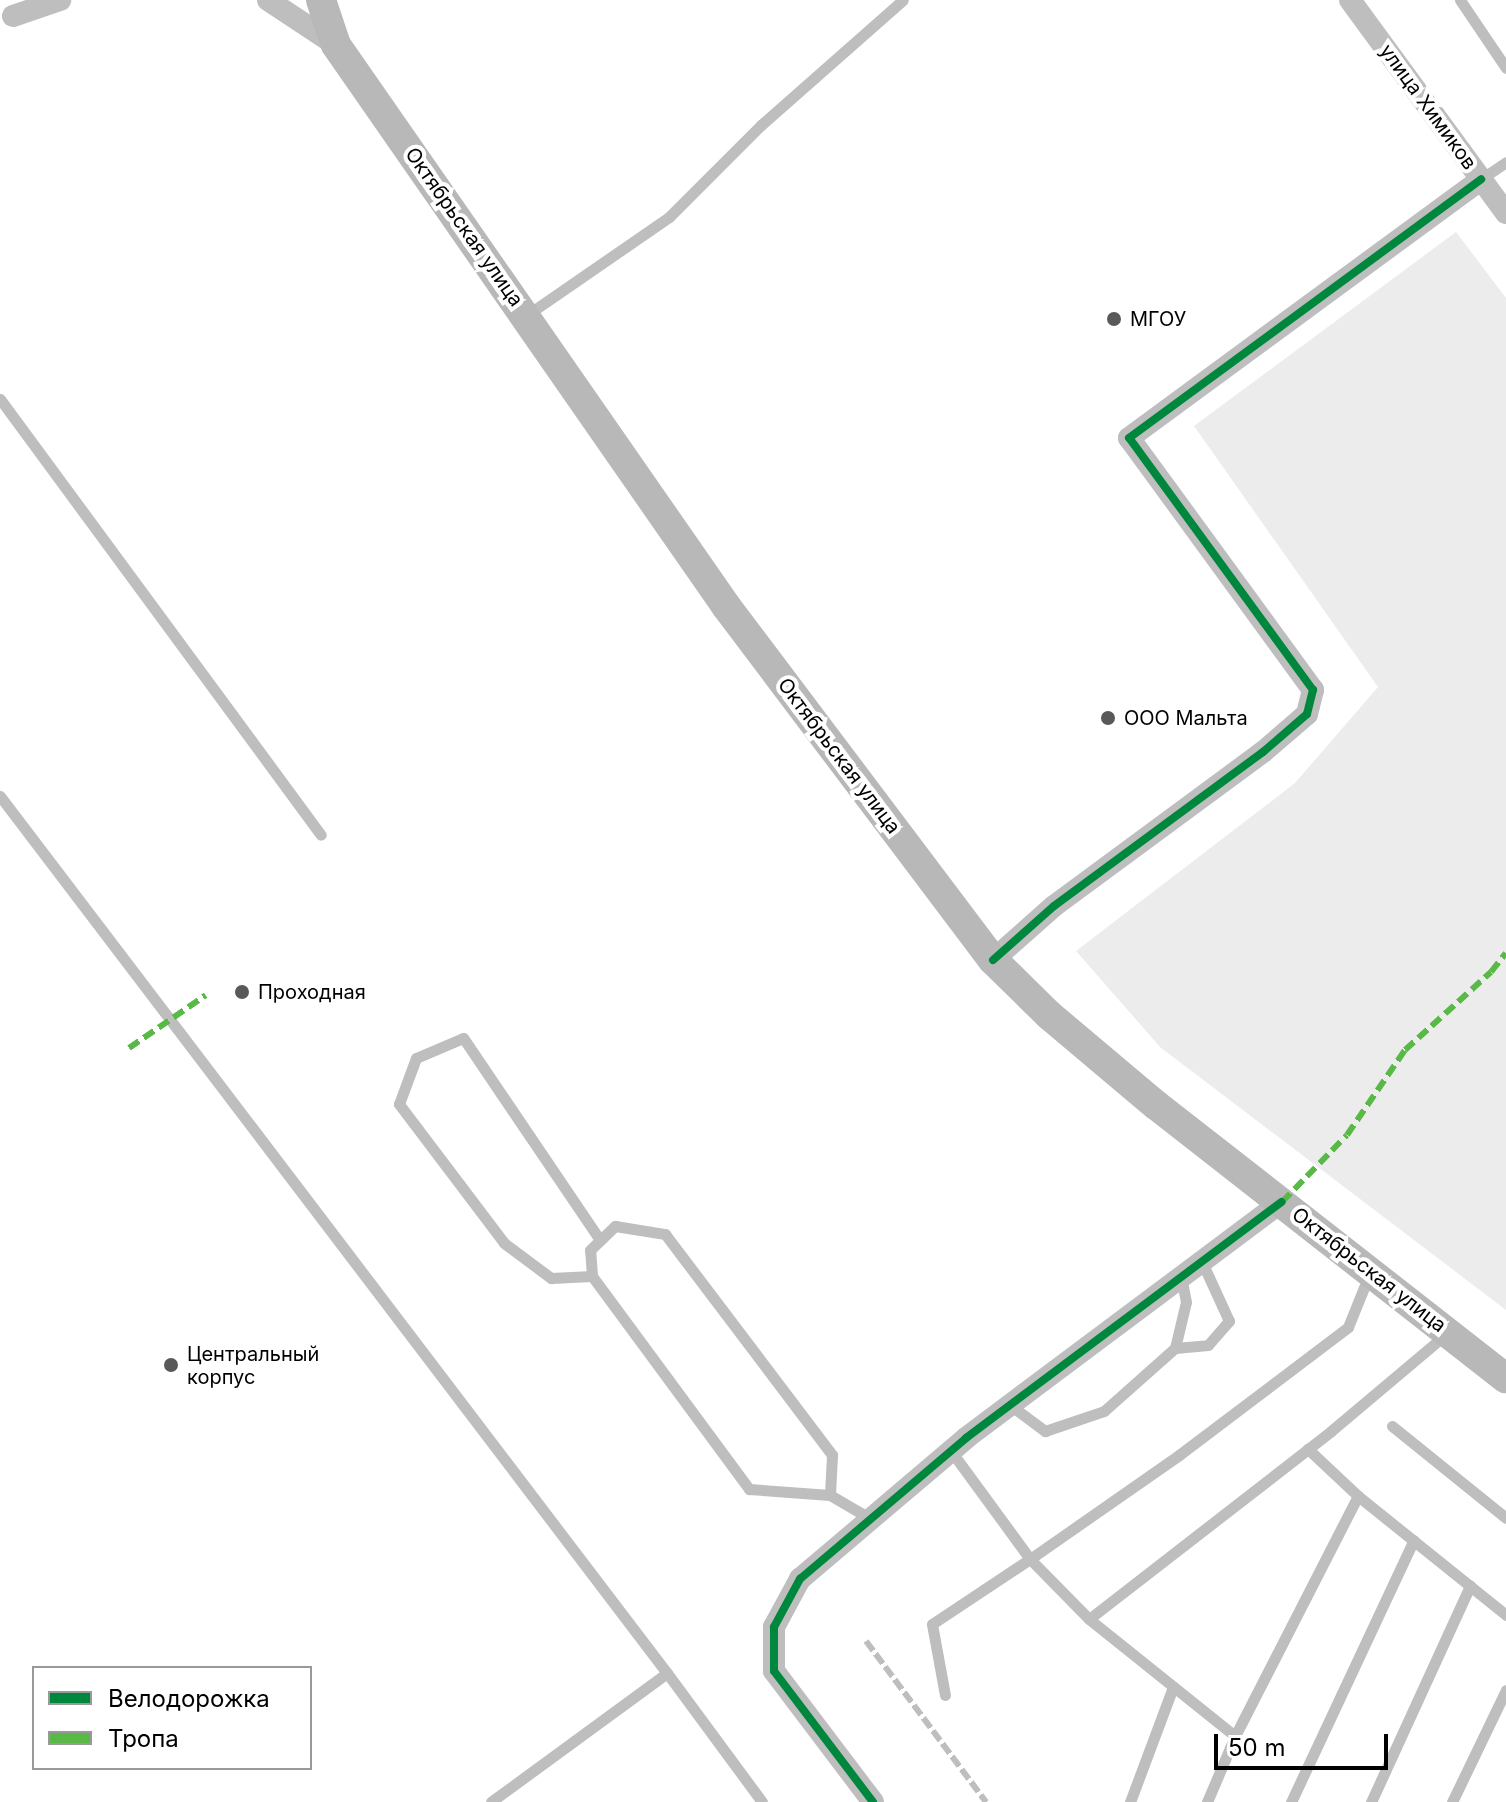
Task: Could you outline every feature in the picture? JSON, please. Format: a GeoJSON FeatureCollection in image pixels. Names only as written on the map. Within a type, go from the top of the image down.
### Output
{"type":"FeatureCollection","features":[{"type":"Feature","properties":{"kind":"main road","name":"Октябрьская улица"},"geometry":{"type":"LineString","coordinates":[[321,0],[336,45],[726,606],[993,960],[1049,1015],[1144,1095],[1506,1378]]}},
{"type":"Feature","properties":{"kind":"street"},"geometry":{"type":"LineString","coordinates":[[13,15],[60,0]]}},
{"type":"Feature","properties":{"kind":"street"},"geometry":{"type":"LineString","coordinates":[[268,0],[336,45]]}},
{"type":"Feature","properties":{"kind":"street","name":"улица Химиков"},"geometry":{"type":"LineString","coordinates":[[1350,0],[1506,213]]}},
{"type":"Feature","properties":{"kind":"street"},"geometry":{"type":"LineString","coordinates":[[993,960],[1054,906],[1263,752],[1307,714],[1313,690],[1129,438],[1481,179]]}},
{"type":"Feature","properties":{"kind":"street"},"geometry":{"type":"LineString","coordinates":[[873,1802],[774,1671],[774,1627],[800,1579],[951,1451],[1282,1202]]}},
{"type":"Feature","properties":{"kind":"lane"},"geometry":{"type":"LineString","coordinates":[[527,316],[669,217],[761,125],[903,0]]}},
{"type":"Feature","properties":{"kind":"lane"},"geometry":{"type":"LineString","coordinates":[[1460,0],[1506,68]]}},
{"type":"Feature","properties":{"kind":"lane"},"geometry":{"type":"LineString","coordinates":[[1481,179],[1506,162]]}},
{"type":"Feature","properties":{"kind":"lane"},"geometry":{"type":"LineString","coordinates":[[0,399],[321,835]]}},
{"type":"Feature","properties":{"kind":"lane"},"geometry":{"type":"LineString","coordinates":[[0,796],[762,1802]]}},
{"type":"Feature","properties":{"kind":"lane"},"geometry":{"type":"LineString","coordinates":[[592,1276],[551,1278],[504,1243],[399,1104],[416,1058],[463,1038],[600,1240]]}},
{"type":"Feature","properties":{"kind":"lane"},"geometry":{"type":"LineString","coordinates":[[830,1495],[832,1455],[665,1234],[615,1226],[590,1250],[592,1276],[749,1489],[830,1495],[871,1519]]}},
{"type":"Feature","properties":{"kind":"lane"},"geometry":{"type":"LineString","coordinates":[[1175,1348],[1208,1345],[1229,1321],[1202,1262]]}},
{"type":"Feature","properties":{"kind":"lane"},"geometry":{"type":"LineString","coordinates":[[945,1695],[932,1624],[1179,1455],[1348,1327],[1370,1271]]}},
{"type":"Feature","properties":{"kind":"lane"},"geometry":{"type":"LineString","coordinates":[[1010,1405],[1045,1431],[1104,1411],[1175,1348],[1186,1302],[1181,1277]]}},
{"type":"Feature","properties":{"kind":"lane"},"geometry":{"type":"LineString","coordinates":[[1089,1619],[1308,1449],[1448,1332]]}},
{"type":"Feature","properties":{"kind":"lane"},"geometry":{"type":"LineString","coordinates":[[1392,1426],[1506,1518]]}},
{"type":"Feature","properties":{"kind":"lane"},"geometry":{"type":"LineString","coordinates":[[1308,1449],[1358,1496],[1506,1615]]}},
{"type":"Feature","properties":{"kind":"lane"},"geometry":{"type":"LineString","coordinates":[[951,1451],[1030,1559],[1089,1619],[1235,1736]]}},
{"type":"Feature","properties":{"kind":"lane"},"geometry":{"type":"LineString","coordinates":[[1207,1802],[1235,1736],[1358,1496]]}},
{"type":"Feature","properties":{"kind":"lane"},"geometry":{"type":"LineString","coordinates":[[1291,1802],[1414,1540]]}},
{"type":"Feature","properties":{"kind":"lane"},"geometry":{"type":"LineString","coordinates":[[1371,1802],[1470,1586]]}},
{"type":"Feature","properties":{"kind":"lane"},"geometry":{"type":"LineString","coordinates":[[493,1802],[667,1673]]}},
{"type":"Feature","properties":{"kind":"lane"},"geometry":{"type":"LineString","coordinates":[[1130,1802],[1173,1687]]}},
{"type":"Feature","properties":{"kind":"lane"},"geometry":{"type":"LineString","coordinates":[[1452,1802],[1506,1690]]}},
{"type":"Feature","properties":{"kind":"shaded area"},"geometry":{"type":"Polygon","coordinates":[[[1456,232],[1506,298],[1506,1310],[1160,1047],[1076,951],[1295,783],[1378,687],[1194,426],[1456,232]]]}},
{"type":"Feature","properties":{"kind":"railway"},"geometry":{"type":"LineString","coordinates":[[866,1641],[986,1802]]}},
{"type":"Feature","properties":{"kind":"marked path"},"geometry":{"type":"LineString","coordinates":[[1282,1202],[1347,1135],[1405,1050],[1491,972],[1506,953]]}},
{"type":"Feature","properties":{"kind":"marked path"},"geometry":{"type":"LineString","coordinates":[[129,1048],[206,995]]}},
{"type":"Feature","properties":{"kind":"cycle path"},"geometry":{"type":"LineString","coordinates":[[993,960],[1054,906],[1263,752],[1307,714],[1313,690],[1129,438],[1481,179]]}},
{"type":"Feature","properties":{"kind":"cycle path"},"geometry":{"type":"LineString","coordinates":[[873,1802],[774,1671],[774,1627],[800,1579],[966,1438],[1282,1202]]}},
{"type":"Feature","properties":{"kind":"place","name":"МГОУ"},"geometry":{"type":"Point","coordinates":[1114,319]}},
{"type":"Feature","properties":{"kind":"place","name":"ООО Мальта"},"geometry":{"type":"Point","coordinates":[1108,718]}},
{"type":"Feature","properties":{"kind":"place","name":"Проходная"},"geometry":{"type":"Point","coordinates":[242,992]}},
{"type":"Feature","properties":{"kind":"place","name":"Центральный корпус"},"geometry":{"type":"Point","coordinates":[171,1365]}}]}
